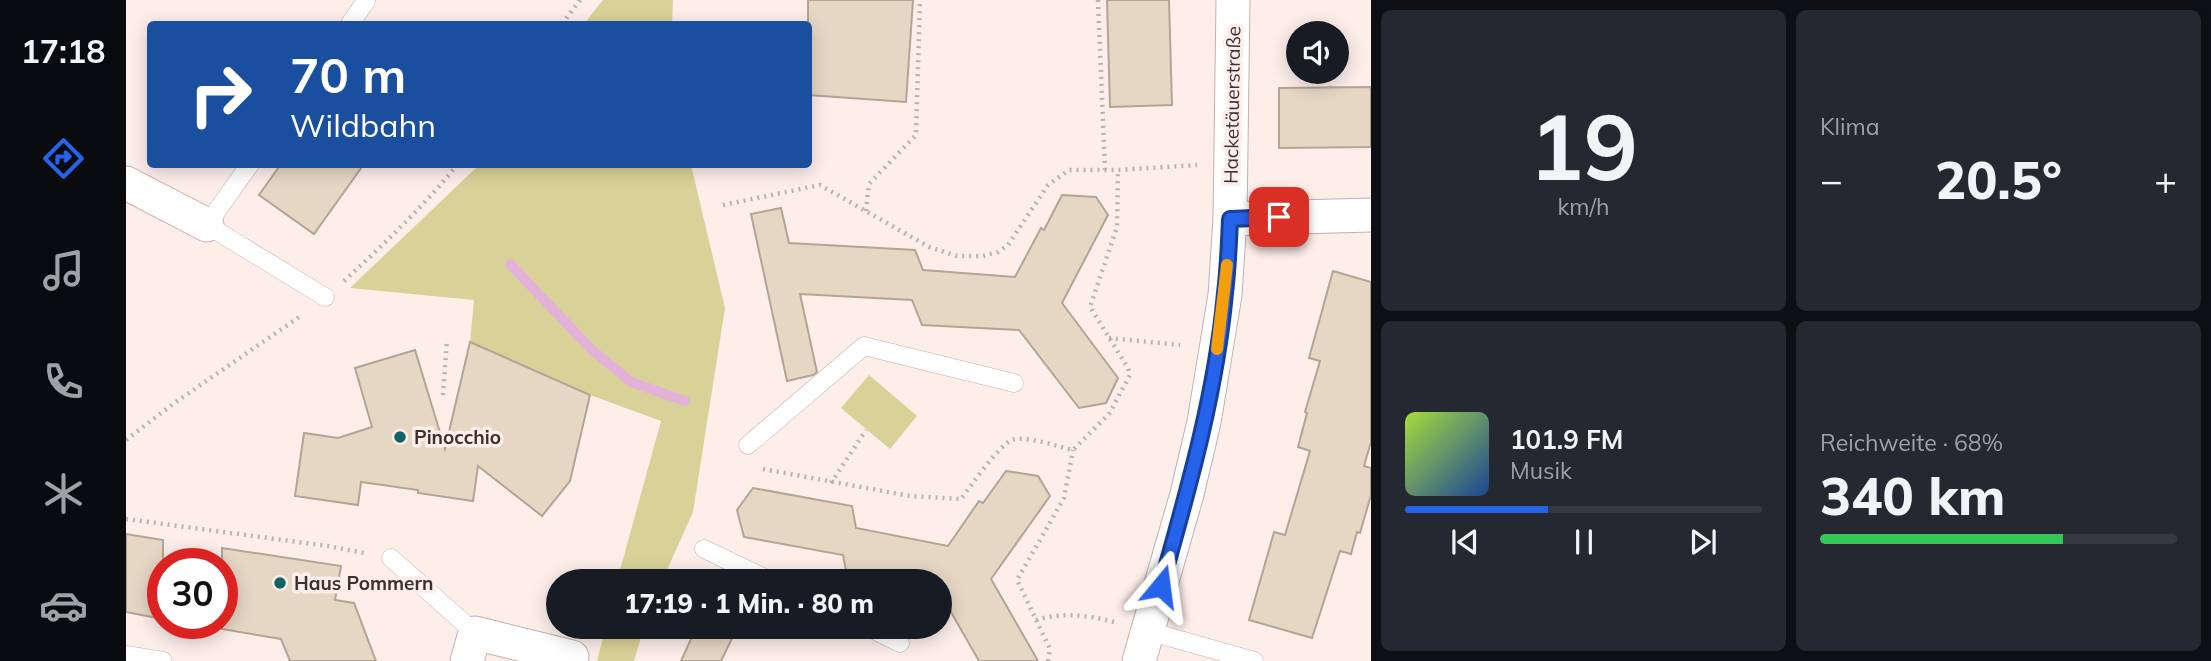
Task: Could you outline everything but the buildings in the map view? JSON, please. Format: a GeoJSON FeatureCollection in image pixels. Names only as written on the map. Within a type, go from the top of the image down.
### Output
{"type":"FeatureCollection","features":[{"type":"Feature","properties":{"kind":"street","name":"Hacketäuerstraße"},"geometry":{"type":"LineString","coordinates":[[1144,646],[1187,494],[1204,422],[1225,295],[1230,219],[1233,0]]}},
{"type":"Feature","properties":{"kind":"street"},"geometry":{"type":"LineString","coordinates":[[126,183],[207,225]]}},
{"type":"Feature","properties":{"kind":"street"},"geometry":{"type":"LineString","coordinates":[[1230,219],[1371,215]]}},
{"type":"Feature","properties":{"kind":"street"},"geometry":{"type":"LineString","coordinates":[[471,647],[572,657],[571,661]]}},
{"type":"Feature","properties":{"kind":"lane"},"geometry":{"type":"LineString","coordinates":[[352,21],[365,0]]}},
{"type":"Feature","properties":{"kind":"lane"},"geometry":{"type":"LineString","coordinates":[[247,168],[207,225],[325,298]]}},
{"type":"Feature","properties":{"kind":"lane"},"geometry":{"type":"LineString","coordinates":[[748,445],[864,346],[1014,383]]}},
{"type":"Feature","properties":{"kind":"lane"},"geometry":{"type":"LineString","coordinates":[[704,549],[746,569]]}},
{"type":"Feature","properties":{"kind":"lane"},"geometry":{"type":"LineString","coordinates":[[391,558],[471,647]]}},
{"type":"Feature","properties":{"kind":"lane"},"geometry":{"type":"LineString","coordinates":[[892,639],[900,643]]}},
{"type":"Feature","properties":{"kind":"lane"},"geometry":{"type":"LineString","coordinates":[[1144,646],[1254,661]]}},
{"type":"Feature","properties":{"kind":"lane"},"geometry":{"type":"LineString","coordinates":[[126,655],[163,661]]}},
{"type":"Feature","properties":{"kind":"path"},"geometry":{"type":"LineString","coordinates":[[564,21],[580,0]]}},
{"type":"Feature","properties":{"kind":"path"},"geometry":{"type":"LineString","coordinates":[[866,211],[869,184],[916,135],[920,0]]}},
{"type":"Feature","properties":{"kind":"path"},"geometry":{"type":"LineString","coordinates":[[1098,0],[1105,170]]}},
{"type":"Feature","properties":{"kind":"path"},"geometry":{"type":"LineString","coordinates":[[1329,84],[1330,88]]}},
{"type":"Feature","properties":{"kind":"path"},"geometry":{"type":"LineString","coordinates":[[723,205],[820,185],[929,247],[957,256],[983,256],[998,252],[1008,245],[1038,199],[1056,178],[1069,170],[1190,166]]}},
{"type":"Feature","properties":{"kind":"path"},"geometry":{"type":"LineString","coordinates":[[1048,661],[1050,649],[1017,580],[1064,498],[1073,450],[1109,414],[1130,375],[1090,307],[1117,227],[1118,170]]}},
{"type":"Feature","properties":{"kind":"path"},"geometry":{"type":"LineString","coordinates":[[1108,338],[1179,345]]}},
{"type":"Feature","properties":{"kind":"path"},"geometry":{"type":"LineString","coordinates":[[443,395],[447,339]]}},
{"type":"Feature","properties":{"kind":"path"},"geometry":{"type":"LineString","coordinates":[[831,483],[866,430]]}},
{"type":"Feature","properties":{"kind":"path"},"geometry":{"type":"LineString","coordinates":[[753,466],[910,496],[961,499],[1003,447],[1012,440],[1024,439],[1073,450]]}},
{"type":"Feature","properties":{"kind":"path"},"geometry":{"type":"LineString","coordinates":[[126,519],[328,546],[391,558]]}},
{"type":"Feature","properties":{"kind":"path"},"geometry":{"type":"LineString","coordinates":[[1036,620],[1053,615],[1076,615],[1109,621]]}},
{"type":"Feature","properties":{"kind":"shaded area"},"geometry":{"type":"Polygon","coordinates":[[[603,0],[673,0],[672,21],[586,21],[603,0]]]}},
{"type":"Feature","properties":{"kind":"shaded area"},"geometry":{"type":"Polygon","coordinates":[[[476,168],[692,168],[725,308],[693,512],[667,569],[620,569],[661,421],[590,395],[470,342],[474,300],[350,288],[476,168]]]}},
{"type":"Feature","properties":{"kind":"shaded area"},"geometry":{"type":"Polygon","coordinates":[[[869,375],[917,416],[890,449],[841,408],[869,375]]]}},
{"type":"Feature","properties":{"kind":"shaded area"},"geometry":{"type":"Polygon","coordinates":[[[603,639],[640,639],[634,661],[597,661],[603,639]]]}},
{"type":"Feature","properties":{"kind":"waterway"},"geometry":{"type":"LineString","coordinates":[[510,264],[591,349],[631,382],[685,401]]}},
{"type":"Feature","properties":{"kind":"slow traffic"},"geometry":{"type":"LineString","coordinates":[[1217,349],[1227,265]]}},
{"type":"Feature","properties":{"kind":"place","name":"Pinocchio"},"geometry":{"type":"Point","coordinates":[400,437]}},
{"type":"Feature","properties":{"kind":"place","name":"Haus Pommern"},"geometry":{"type":"Point","coordinates":[280,583]}},
{"type":"Feature","properties":{"kind":"route"},"geometry":{"type":"LineString","coordinates":[[1161,586],[1204,422],[1225,295],[1230,219],[1279,217]]}}]}
